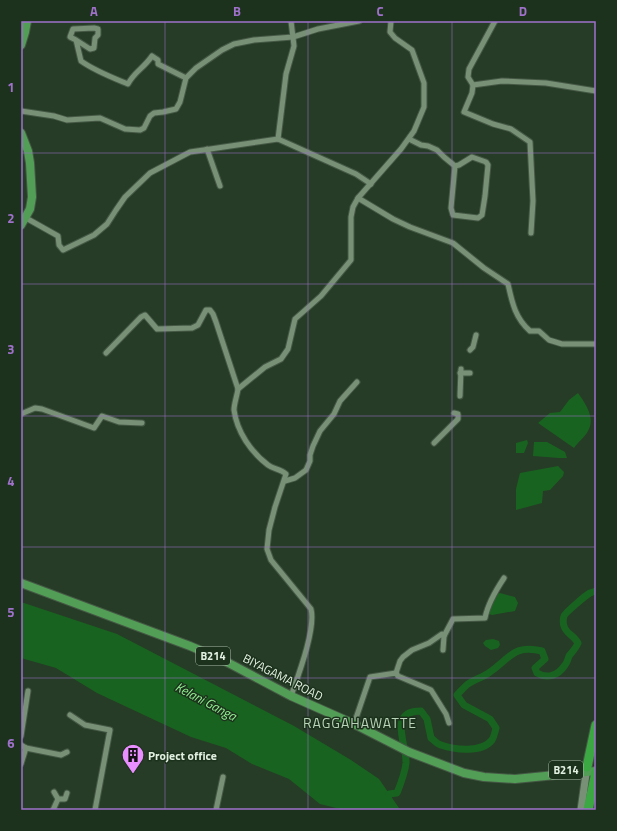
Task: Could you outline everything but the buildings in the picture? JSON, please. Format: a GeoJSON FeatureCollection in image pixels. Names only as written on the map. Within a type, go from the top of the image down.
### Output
{"type":"FeatureCollection","features":[{"type":"Feature","properties":{"kind":"highway"},"geometry":{"type":"LineString","coordinates":[[590,768],[595,729]]}},
{"type":"Feature","properties":{"kind":"highway"},"geometry":{"type":"LineString","coordinates":[[588,810],[596,772]]}},
{"type":"Feature","properties":{"kind":"main road"},"geometry":{"type":"LineString","coordinates":[[21,45],[27,21]]}},
{"type":"Feature","properties":{"kind":"main road"},"geometry":{"type":"LineString","coordinates":[[21,134],[28,152],[30,163],[31,204],[23,221]]}},
{"type":"Feature","properties":{"kind":"main road","name":"BIYAGAMA ROAD"},"geometry":{"type":"LineString","coordinates":[[21,583],[217,657],[291,696],[354,724],[409,752],[464,773],[484,777],[515,779],[590,768],[596,772]]}},
{"type":"Feature","properties":{"kind":"street"},"geometry":{"type":"LineString","coordinates":[[278,139],[286,74],[292,58],[294,46],[291,21]]}},
{"type":"Feature","properties":{"kind":"street"},"geometry":{"type":"LineString","coordinates":[[21,111],[54,116],[67,120],[100,118],[125,129],[140,130],[144,128],[150,116],[154,113],[176,109],[180,102],[186,78],[196,68],[222,50],[234,44],[254,40],[293,37],[318,29],[359,21]]}},
{"type":"Feature","properties":{"kind":"street"},"geometry":{"type":"LineString","coordinates":[[238,389],[266,367],[281,359],[288,349],[295,319],[321,296],[351,260],[351,217],[353,207],[358,198],[414,132],[424,107],[424,83],[412,50],[395,38],[390,32],[391,21]]}},
{"type":"Feature","properties":{"kind":"street"},"geometry":{"type":"LineString","coordinates":[[495,21],[469,69],[468,77],[473,85],[472,93],[464,112],[493,124],[511,129],[530,142],[533,201],[531,233]]}},
{"type":"Feature","properties":{"kind":"street"},"geometry":{"type":"LineString","coordinates":[[73,29],[98,29],[98,35],[95,38],[94,48],[90,49],[76,40],[70,37],[73,29]]}},
{"type":"Feature","properties":{"kind":"street"},"geometry":{"type":"LineString","coordinates":[[76,40],[81,61],[90,68],[104,75],[128,84],[137,71],[142,69],[152,56],[158,60],[158,64],[186,78]]}},
{"type":"Feature","properties":{"kind":"street"},"geometry":{"type":"LineString","coordinates":[[473,85],[510,81],[546,83],[596,91]]}},
{"type":"Feature","properties":{"kind":"street"},"geometry":{"type":"LineString","coordinates":[[23,221],[58,236],[59,245],[63,250],[94,235],[107,224],[125,197],[150,173],[190,152],[278,139],[356,174],[371,184]]}},
{"type":"Feature","properties":{"kind":"street"},"geometry":{"type":"LineString","coordinates":[[409,139],[420,146],[428,146],[437,150],[444,158],[455,166]]}},
{"type":"Feature","properties":{"kind":"street"},"geometry":{"type":"LineString","coordinates":[[207,149],[220,186]]}},
{"type":"Feature","properties":{"kind":"street"},"geometry":{"type":"LineString","coordinates":[[472,157],[487,163],[486,196],[481,217],[478,218],[452,214],[451,208],[455,166],[472,157]]}},
{"type":"Feature","properties":{"kind":"street"},"geometry":{"type":"LineString","coordinates":[[358,198],[399,222],[453,243],[484,268],[508,284],[515,311],[524,326],[530,331],[538,330],[549,340],[562,344],[596,344]]}},
{"type":"Feature","properties":{"kind":"street"},"geometry":{"type":"LineString","coordinates":[[106,353],[141,317],[145,315],[157,329],[192,328],[198,324],[206,310],[210,310],[213,314],[238,389],[234,410],[242,435],[256,454],[269,466],[281,470],[286,474],[285,481],[275,507],[267,549],[271,560],[311,609],[312,614],[312,622],[304,658],[291,696]]}},
{"type":"Feature","properties":{"kind":"street"},"geometry":{"type":"LineString","coordinates":[[470,350],[473,347],[476,335]]}},
{"type":"Feature","properties":{"kind":"street"},"geometry":{"type":"LineString","coordinates":[[460,396],[461,371],[470,373]]}},
{"type":"Feature","properties":{"kind":"street"},"geometry":{"type":"LineString","coordinates":[[285,481],[296,478],[306,470],[310,461],[313,446],[320,431],[334,414],[340,400],[357,382]]}},
{"type":"Feature","properties":{"kind":"street"},"geometry":{"type":"LineString","coordinates":[[21,414],[35,408],[42,408],[94,428],[102,416],[119,422],[142,423]]}},
{"type":"Feature","properties":{"kind":"street"},"geometry":{"type":"LineString","coordinates":[[434,443],[458,419],[458,414],[454,413]]}},
{"type":"Feature","properties":{"kind":"street"},"geometry":{"type":"LineString","coordinates":[[443,650],[444,636],[453,619],[485,618],[486,611],[496,590],[504,578]]}},
{"type":"Feature","properties":{"kind":"street"},"geometry":{"type":"LineString","coordinates":[[396,673],[400,661],[412,650],[429,642],[440,634],[444,636]]}},
{"type":"Feature","properties":{"kind":"street"},"geometry":{"type":"LineString","coordinates":[[396,673],[398,676],[431,690],[446,714],[448,723]]}},
{"type":"Feature","properties":{"kind":"street"},"geometry":{"type":"LineString","coordinates":[[354,724],[370,677],[396,673]]}},
{"type":"Feature","properties":{"kind":"street"},"geometry":{"type":"LineString","coordinates":[[21,736],[28,691]]}},
{"type":"Feature","properties":{"kind":"street"},"geometry":{"type":"LineString","coordinates":[[70,715],[85,726],[110,730],[95,810]]}},
{"type":"Feature","properties":{"kind":"street"},"geometry":{"type":"LineString","coordinates":[[21,764],[23,747],[61,755],[67,752]]}},
{"type":"Feature","properties":{"kind":"street"},"geometry":{"type":"LineString","coordinates":[[581,810],[590,768]]}},
{"type":"Feature","properties":{"kind":"street"},"geometry":{"type":"LineString","coordinates":[[216,810],[223,777]]}},
{"type":"Feature","properties":{"kind":"street"},"geometry":{"type":"LineString","coordinates":[[54,792],[58,799],[54,810]]}},
{"type":"Feature","properties":{"kind":"street"},"geometry":{"type":"LineString","coordinates":[[58,799],[65,799],[67,793]]}},
{"type":"Feature","properties":{"kind":"water"},"geometry":{"type":"Polygon","coordinates":[[[578,393],[589,411],[591,421],[587,433],[574,448],[538,423],[550,413],[560,412],[569,400],[578,393]]]}},
{"type":"Feature","properties":{"kind":"water"},"geometry":{"type":"Polygon","coordinates":[[[527,440],[528,443],[524,453],[516,453],[516,443],[527,440]]]}},
{"type":"Feature","properties":{"kind":"water"},"geometry":{"type":"Polygon","coordinates":[[[534,442],[547,442],[565,452],[567,458],[533,456],[534,442]]]}},
{"type":"Feature","properties":{"kind":"water"},"geometry":{"type":"Polygon","coordinates":[[[558,466],[564,472],[563,476],[550,490],[543,491],[542,503],[516,510],[516,489],[520,473],[558,466]]]}},
{"type":"Feature","properties":{"kind":"water"},"geometry":{"type":"Polygon","coordinates":[[[500,593],[515,597],[518,603],[515,611],[492,615],[489,614],[491,606],[500,593]]]}},
{"type":"Feature","properties":{"kind":"water","name":"Kelani Ganga"},"geometry":{"type":"Polygon","coordinates":[[[21,602],[117,634],[294,726],[351,760],[379,779],[399,808],[403,810],[344,810],[320,804],[289,779],[252,764],[226,748],[191,737],[97,693],[56,668],[21,658],[21,602]]]}},
{"type":"Feature","properties":{"kind":"water"},"geometry":{"type":"Polygon","coordinates":[[[493,639],[499,641],[500,645],[498,648],[491,650],[483,643],[486,640],[493,639]]]}},
{"type":"Feature","properties":{"kind":"waterway"},"geometry":{"type":"LineString","coordinates":[[380,810],[387,803],[389,794],[397,793],[404,774],[406,755],[401,730],[404,716],[411,712],[421,711],[427,719],[431,738],[441,745],[461,749],[475,749],[488,744],[493,739],[496,728],[490,719],[464,705],[457,695],[468,684],[488,674],[513,654],[525,649],[542,651],[545,659],[535,668],[537,673],[548,676],[559,672],[566,664],[569,656],[578,643],[565,629],[563,618],[565,614],[584,597],[596,591]]}},
{"type":"Feature","properties":{"kind":"place","name":"Project office"},"geometry":{"type":"Point","coordinates":[133,774]}},
{"type":"Feature","properties":{"kind":"district","name":"RAGGAHAWATTE"},"geometry":{"type":"Point","coordinates":[360,722]}}]}
